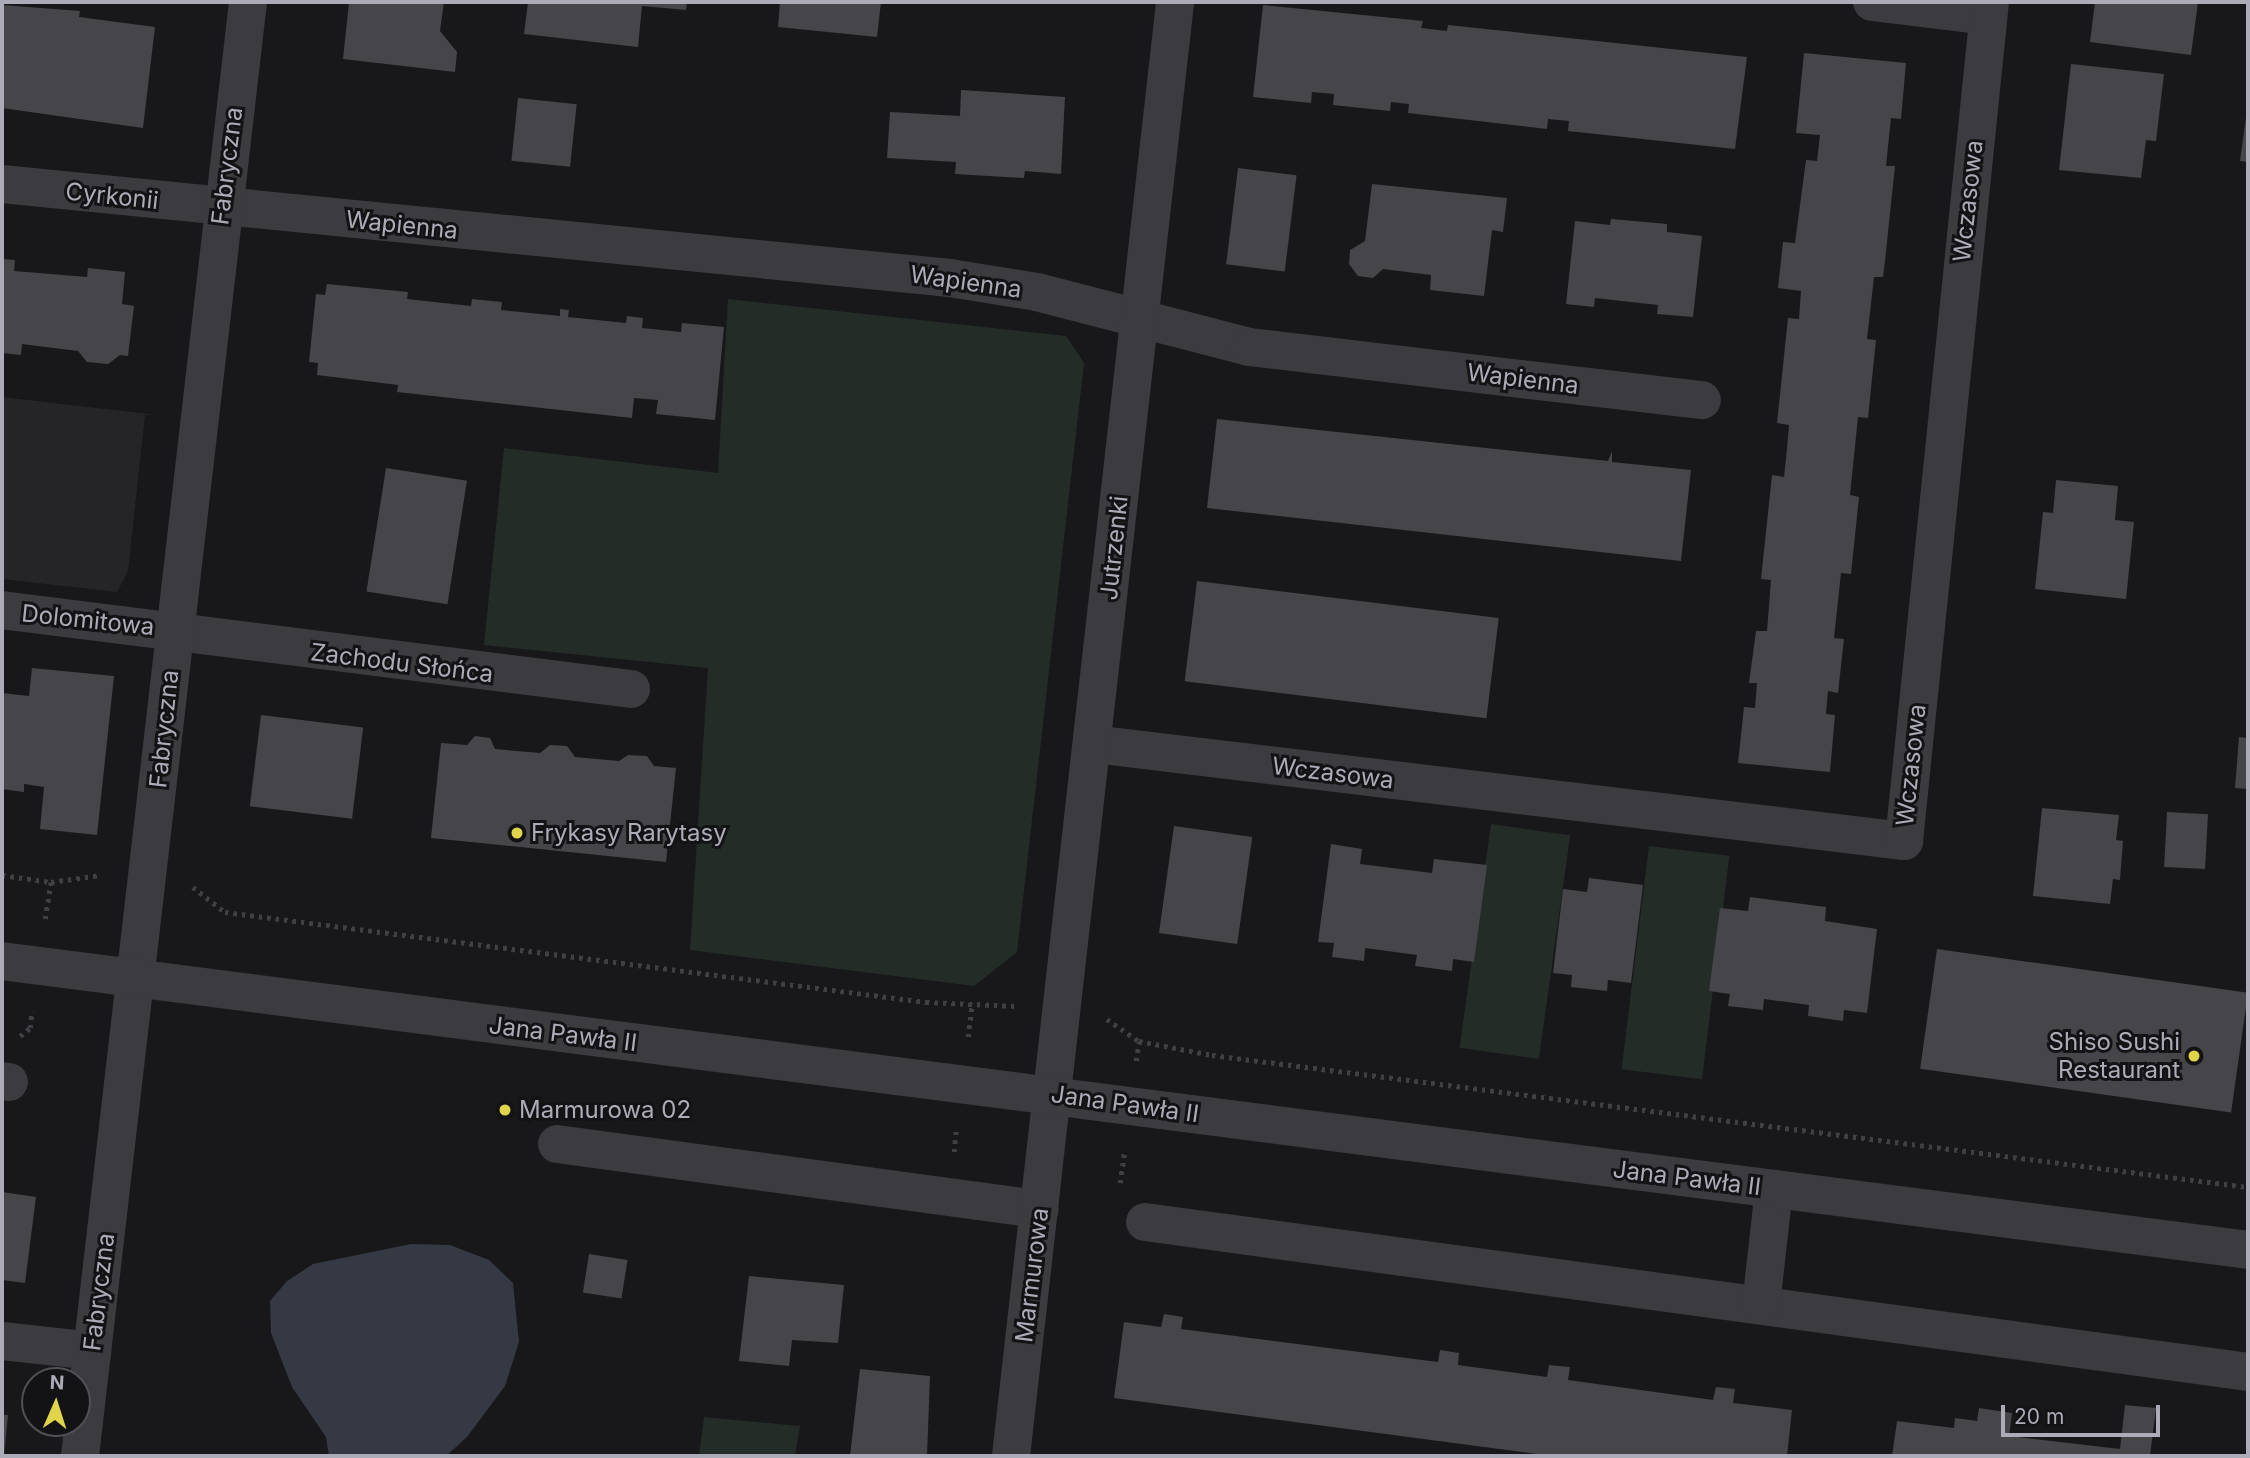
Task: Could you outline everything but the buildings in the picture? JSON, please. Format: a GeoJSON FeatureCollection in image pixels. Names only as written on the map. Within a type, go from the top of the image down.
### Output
{"type":"FeatureCollection","features":[{"type":"Feature","properties":{"kind":"street","name":"Fabryczna"},"geometry":{"type":"LineString","coordinates":[[80,1456],[222,208],[248,2]]}},
{"type":"Feature","properties":{"kind":"street","name":"Jutrzenki"},"geometry":{"type":"LineString","coordinates":[[1052,1094],[1175,2]]}},
{"type":"Feature","properties":{"kind":"street"},"geometry":{"type":"LineString","coordinates":[[1872,2],[1989,9]]}},
{"type":"Feature","properties":{"kind":"street","name":"Wczasowa"},"geometry":{"type":"LineString","coordinates":[[1093,744],[1904,841],[1989,9]]}},
{"type":"Feature","properties":{"kind":"street","name":"Cyrkonii"},"geometry":{"type":"LineString","coordinates":[[2,184],[222,208]]}},
{"type":"Feature","properties":{"kind":"street","name":"Wapienna"},"geometry":{"type":"LineString","coordinates":[[222,208],[950,278],[1037,292],[1139,321],[1249,347],[1702,400]]}},
{"type":"Feature","properties":{"kind":"street","name":"Dolomitowa"},"geometry":{"type":"LineString","coordinates":[[2,610],[175,630]]}},
{"type":"Feature","properties":{"kind":"street","name":"Zachodu Słońca"},"geometry":{"type":"LineString","coordinates":[[175,630],[220,641],[631,689]]}},
{"type":"Feature","properties":{"kind":"street","name":"Jana Pawła II"},"geometry":{"type":"LineString","coordinates":[[2,961],[2248,1250]]}},
{"type":"Feature","properties":{"kind":"street","name":"Marmurowa"},"geometry":{"type":"LineString","coordinates":[[1011,1456],[1052,1094]]}},
{"type":"Feature","properties":{"kind":"street"},"geometry":{"type":"LineString","coordinates":[[557,1144],[1040,1209]]}},
{"type":"Feature","properties":{"kind":"street"},"geometry":{"type":"LineString","coordinates":[[1760,1305],[1774,1189]]}},
{"type":"Feature","properties":{"kind":"street"},"geometry":{"type":"LineString","coordinates":[[1130,1220],[2248,1371]]}},
{"type":"Feature","properties":{"kind":"street"},"geometry":{"type":"LineString","coordinates":[[2,1341],[92,1351]]}},
{"type":"Feature","properties":{"kind":"path"},"geometry":{"type":"LineString","coordinates":[[2,875],[51,881],[113,873],[192,886],[225,912],[926,1003],[1022,1006]]}},
{"type":"Feature","properties":{"kind":"path"},"geometry":{"type":"LineString","coordinates":[[44,926],[51,881]]}},
{"type":"Feature","properties":{"kind":"path"},"geometry":{"type":"LineString","coordinates":[[967,1042],[972,1003]]}},
{"type":"Feature","properties":{"kind":"path"},"geometry":{"type":"LineString","coordinates":[[1102,1015],[1139,1041],[1200,1054],[2248,1187]]}},
{"type":"Feature","properties":{"kind":"path"},"geometry":{"type":"LineString","coordinates":[[1125,1145],[1130,1220]]}},
{"type":"Feature","properties":{"kind":"shaded area"},"geometry":{"type":"Polygon","coordinates":[[[728,299],[1066,336],[1084,363],[1017,952],[974,986],[690,950],[708,668],[484,645],[504,448],[718,473],[728,299]]]}},
{"type":"Feature","properties":{"kind":"shaded area"},"geometry":{"type":"Polygon","coordinates":[[[2,397],[157,415],[145,415],[128,571],[117,592],[2,579],[2,397]]]}},
{"type":"Feature","properties":{"kind":"shaded area"},"geometry":{"type":"Polygon","coordinates":[[[1491,824],[1570,835],[1539,1059],[1460,1048],[1491,824]]]}},
{"type":"Feature","properties":{"kind":"shaded area"},"geometry":{"type":"Polygon","coordinates":[[[1649,846],[1729,856],[1702,1079],[1622,1069],[1649,846]]]}},
{"type":"Feature","properties":{"kind":"shaded area"},"geometry":{"type":"Polygon","coordinates":[[[411,1244],[450,1245],[489,1260],[513,1283],[519,1342],[505,1386],[467,1437],[446,1456],[329,1456],[326,1437],[292,1387],[271,1333],[270,1301],[287,1281],[313,1264],[411,1244]]]}},
{"type":"Feature","properties":{"kind":"shaded area"},"geometry":{"type":"Polygon","coordinates":[[[704,1417],[800,1426],[795,1456],[699,1456],[704,1417]]]}},
{"type":"Feature","properties":{"kind":"place","name":"Frykasy Rarytasy"},"geometry":{"type":"Point","coordinates":[517,833]}},
{"type":"Feature","properties":{"kind":"place","name":"Shiso Sushi Restaurant"},"geometry":{"type":"Point","coordinates":[2194,1056]}},
{"type":"Feature","properties":{"kind":"place","name":"Marmurowa 02"},"geometry":{"type":"Point","coordinates":[505,1110]}}]}
